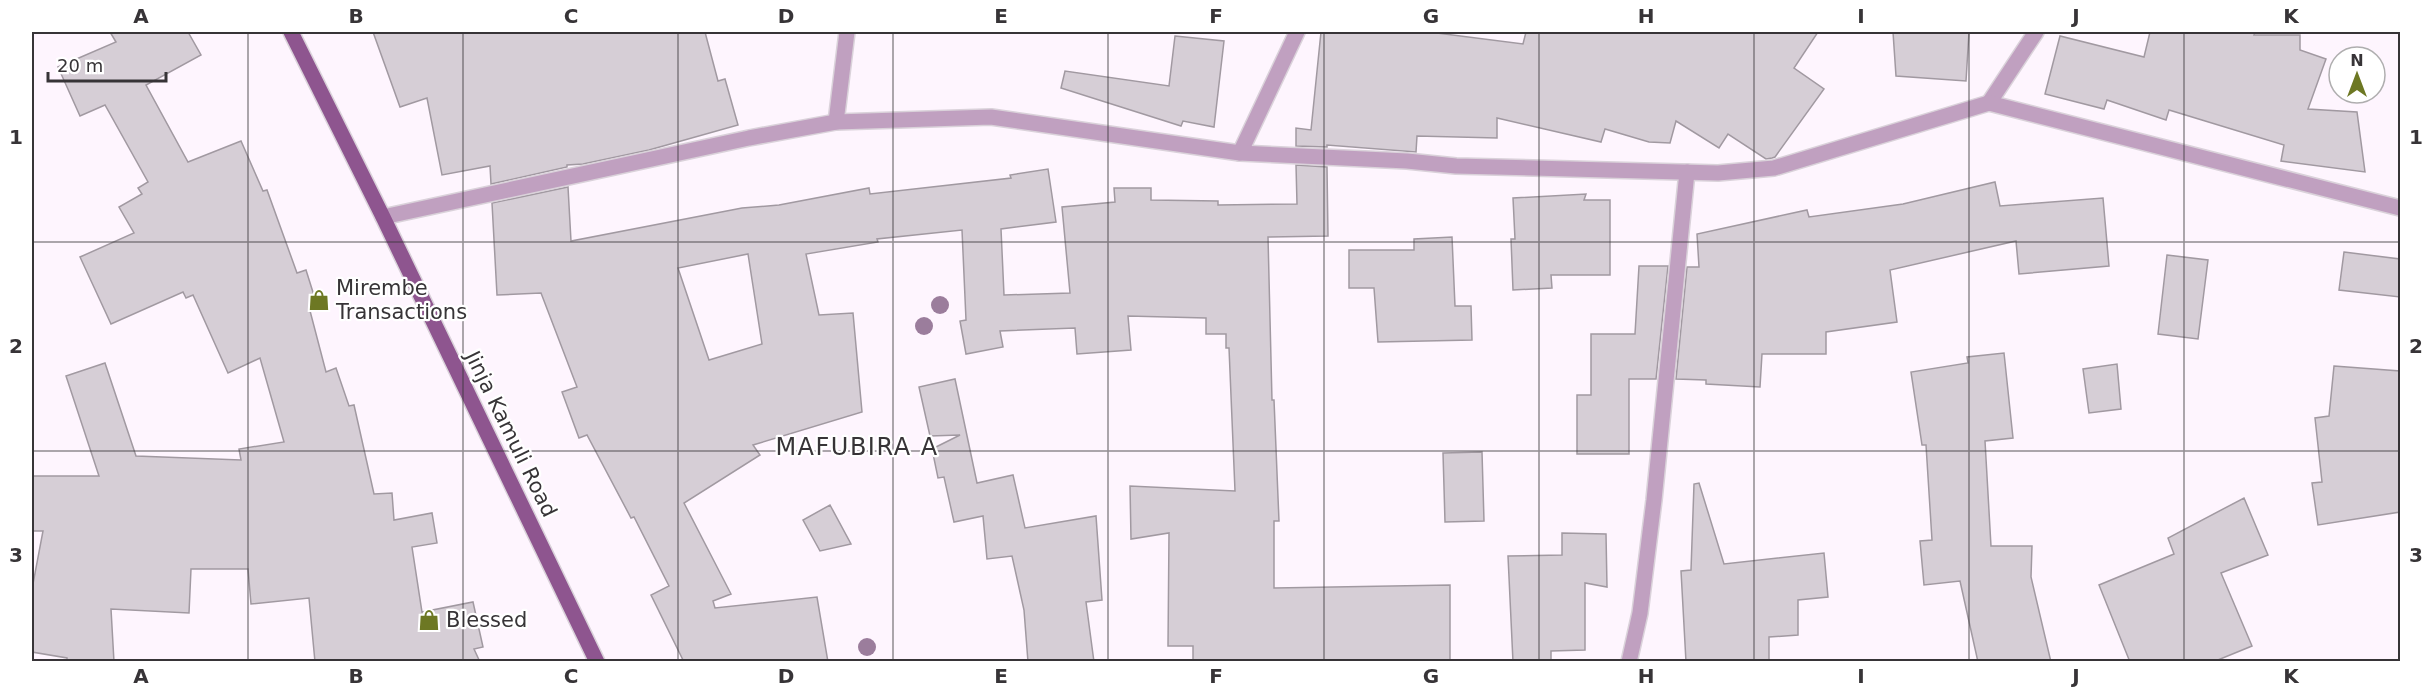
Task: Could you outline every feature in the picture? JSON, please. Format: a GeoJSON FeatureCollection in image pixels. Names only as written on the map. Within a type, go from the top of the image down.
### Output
{"type":"FeatureCollection","features":[{"type":"Feature","properties":{"kind":"main road","name":"Jinja Kamuli Road"},"geometry":{"type":"LineString","coordinates":[[291,32],[383,217],[597,662]]}},
{"type":"Feature","properties":{"kind":"street"},"geometry":{"type":"LineString","coordinates":[[836,122],[847,32]]}},
{"type":"Feature","properties":{"kind":"street"},"geometry":{"type":"LineString","coordinates":[[1240,153],[1297,32]]}},
{"type":"Feature","properties":{"kind":"street"},"geometry":{"type":"LineString","coordinates":[[1989,103],[2036,32]]}},
{"type":"Feature","properties":{"kind":"street"},"geometry":{"type":"LineString","coordinates":[[383,217],[749,138],[836,122],[991,117],[1240,153],[1407,161],[1456,166],[1718,173],[1774,168],[1989,103],[2400,208]]}},
{"type":"Feature","properties":{"kind":"street"},"geometry":{"type":"LineString","coordinates":[[1629,662],[1640,613],[1654,500],[1687,172]]}},
{"type":"Feature","properties":{"kind":"building"},"geometry":{"type":"Polygon","coordinates":[[[110,32],[188,32],[201,55],[146,85],[188,162],[241,141],[263,191],[267,190],[297,273],[306,270],[317,305],[309,307],[326,372],[336,368],[349,406],[354,405],[374,494],[392,493],[394,520],[432,513],[437,543],[412,547],[422,612],[473,602],[483,647],[474,649],[480,662],[315,662],[309,598],[251,604],[248,569],[191,569],[189,613],[111,609],[114,662],[67,662],[67,658],[32,652],[32,589],[43,531],[32,531],[32,476],[99,476],[66,376],[105,363],[136,456],[241,460],[239,449],[284,442],[260,358],[228,373],[193,295],[186,298],[183,292],[111,324],[80,257],[134,233],[119,207],[142,194],[138,188],[148,182],[105,105],[80,116],[58,67],[116,42],[110,32]]]}},
{"type":"Feature","properties":{"kind":"building"},"geometry":{"type":"Polygon","coordinates":[[[373,32],[705,32],[718,81],[725,79],[738,125],[649,150],[583,164],[567,165],[567,167],[491,184],[490,166],[442,175],[427,98],[400,107],[373,32]]]}},
{"type":"Feature","properties":{"kind":"building"},"geometry":{"type":"Polygon","coordinates":[[[1321,32],[1429,32],[1523,44],[1526,32],[1818,32],[1794,68],[1824,89],[1775,157],[1766,159],[1728,134],[1719,148],[1676,121],[1670,143],[1649,142],[1605,129],[1601,142],[1497,118],[1497,138],[1417,136],[1416,152],[1327,145],[1327,147],[1296,146],[1296,128],[1311,130],[1321,32]]]}},
{"type":"Feature","properties":{"kind":"building"},"geometry":{"type":"Polygon","coordinates":[[[1893,32],[1969,32],[1966,81],[1896,76],[1893,32]]]}},
{"type":"Feature","properties":{"kind":"building"},"geometry":{"type":"Polygon","coordinates":[[[2150,32],[2255,32],[2254,35],[2300,35],[2300,50],[2326,59],[2308,109],[2357,112],[2365,172],[2281,161],[2284,145],[2169,110],[2166,120],[2107,100],[2104,109],[2045,94],[2060,36],[2144,57],[2150,32]]]}},
{"type":"Feature","properties":{"kind":"building"},"geometry":{"type":"Polygon","coordinates":[[[1175,36],[1224,41],[1214,127],[1183,121],[1181,126],[1061,88],[1065,71],[1169,86],[1175,36]]]}},
{"type":"Feature","properties":{"kind":"building"},"geometry":{"type":"Polygon","coordinates":[[[1296,165],[1327,167],[1328,236],[1268,237],[1272,400],[1274,400],[1279,521],[1274,521],[1274,588],[1450,585],[1450,662],[1193,662],[1193,646],[1168,646],[1169,533],[1131,539],[1130,486],[1235,491],[1229,348],[1226,348],[1226,334],[1206,334],[1206,318],[1128,316],[1131,350],[1077,354],[1075,328],[1000,331],[1003,347],[966,354],[960,321],[966,320],[962,230],[877,239],[878,242],[806,254],[819,315],[853,313],[862,412],[753,445],[760,455],[684,503],[731,594],[713,601],[715,608],[817,597],[828,662],[684,662],[651,595],[669,586],[634,517],[631,518],[587,435],[579,438],[562,392],[577,387],[541,293],[497,295],[492,203],[568,187],[571,241],[742,208],[779,205],[869,188],[870,194],[1011,178],[1010,175],[1048,169],[1056,222],[1001,229],[1004,295],[1070,293],[1062,207],[1115,202],[1114,188],[1151,188],[1151,200],[1218,201],[1218,205],[1297,204],[1296,165]],[[748,254],[678,268],[709,360],[762,344],[748,254]]]}},
{"type":"Feature","properties":{"kind":"building"},"geometry":{"type":"Polygon","coordinates":[[[1995,182],[2000,206],[2103,198],[2109,266],[2019,274],[2016,241],[1890,270],[1897,322],[1826,332],[1826,354],[1762,354],[1760,387],[1706,384],[1706,380],[1676,379],[1687,267],[1699,267],[1697,234],[1807,210],[1809,217],[1903,204],[1995,182]]]}},
{"type":"Feature","properties":{"kind":"building"},"geometry":{"type":"Polygon","coordinates":[[[1586,194],[1584,200],[1610,200],[1610,275],[1551,275],[1552,288],[1513,290],[1511,239],[1515,239],[1513,198],[1586,194]]]}},
{"type":"Feature","properties":{"kind":"building"},"geometry":{"type":"Polygon","coordinates":[[[1452,237],[1455,306],[1471,306],[1472,340],[1378,342],[1374,288],[1349,288],[1349,250],[1414,250],[1414,239],[1452,237]]]}},
{"type":"Feature","properties":{"kind":"building"},"geometry":{"type":"Polygon","coordinates":[[[2344,252],[2400,259],[2400,297],[2339,290],[2344,252]]]}},
{"type":"Feature","properties":{"kind":"building"},"geometry":{"type":"Polygon","coordinates":[[[2167,255],[2208,260],[2198,339],[2158,334],[2167,255]]]}},
{"type":"Feature","properties":{"kind":"building"},"geometry":{"type":"Polygon","coordinates":[[[1639,266],[1668,266],[1656,379],[1629,379],[1629,454],[1577,454],[1577,395],[1591,395],[1591,334],[1635,334],[1639,266]]]}},
{"type":"Feature","properties":{"kind":"building"},"geometry":{"type":"Polygon","coordinates":[[[2004,353],[2013,438],[1985,441],[1991,546],[2032,546],[2031,577],[2051,662],[1978,662],[1960,581],[1924,585],[1920,541],[1932,540],[1926,445],[1922,445],[1911,372],[1968,363],[1967,357],[2004,353]]]}},
{"type":"Feature","properties":{"kind":"building"},"geometry":{"type":"Polygon","coordinates":[[[2117,364],[2121,409],[2089,413],[2083,369],[2117,364]]]}},
{"type":"Feature","properties":{"kind":"building"},"geometry":{"type":"Polygon","coordinates":[[[2334,366],[2400,371],[2400,512],[2318,525],[2312,483],[2322,482],[2315,418],[2329,416],[2334,366]]]}},
{"type":"Feature","properties":{"kind":"building"},"geometry":{"type":"Polygon","coordinates":[[[955,379],[977,483],[1013,475],[1025,528],[1096,516],[1102,600],[1086,602],[1094,662],[1028,662],[1024,610],[1012,556],[987,559],[983,516],[954,522],[944,477],[938,478],[932,449],[960,435],[930,436],[919,387],[955,379]]]}},
{"type":"Feature","properties":{"kind":"building"},"geometry":{"type":"Polygon","coordinates":[[[1482,452],[1484,521],[1445,522],[1443,453],[1482,452]]]}},
{"type":"Feature","properties":{"kind":"building"},"geometry":{"type":"Polygon","coordinates":[[[1699,483],[1724,564],[1824,553],[1828,597],[1798,600],[1798,635],[1769,637],[1769,662],[1686,662],[1681,571],[1691,570],[1694,484],[1699,483]]]}},
{"type":"Feature","properties":{"kind":"building"},"geometry":{"type":"Polygon","coordinates":[[[2244,498],[2268,555],[2221,573],[2252,646],[2213,662],[2130,662],[2099,585],[2174,554],[2168,538],[2244,498]]]}},
{"type":"Feature","properties":{"kind":"building"},"geometry":{"type":"Polygon","coordinates":[[[830,505],[851,544],[820,551],[803,520],[830,505]]]}},
{"type":"Feature","properties":{"kind":"building"},"geometry":{"type":"Polygon","coordinates":[[[1562,533],[1606,534],[1607,587],[1585,583],[1585,650],[1551,651],[1551,662],[1513,662],[1508,556],[1562,555],[1562,533]]]}},
{"type":"Feature","properties":{"kind":"place","name":"Mirembe Transactions"},"geometry":{"type":"Point","coordinates":[319,300]}},
{"type":"Feature","properties":{"kind":"place","name":"Blessed"},"geometry":{"type":"Point","coordinates":[429,620]}},
{"type":"Feature","properties":{"kind":"district","name":"MAFUBIRA A"},"geometry":{"type":"Point","coordinates":[857,447]}}]}
